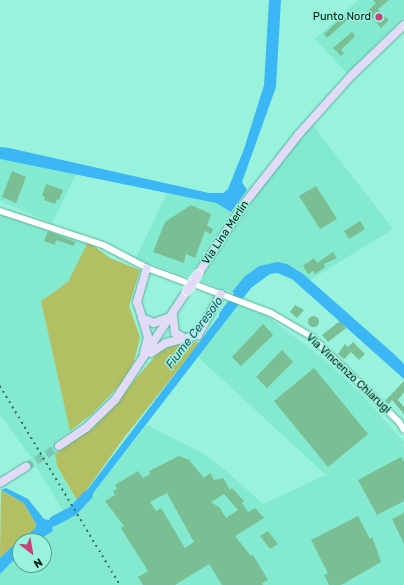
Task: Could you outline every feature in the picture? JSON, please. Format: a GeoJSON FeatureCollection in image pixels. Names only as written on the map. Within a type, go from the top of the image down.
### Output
{"type":"FeatureCollection","features":[{"type":"Feature","properties":{"kind":"main road","name":"Via Lina Merlin"},"geometry":{"type":"LineString","coordinates":[[59,446],[101,415],[122,391],[244,204],[298,134],[352,75],[404,25]]}},
{"type":"Feature","properties":{"kind":"main road"},"geometry":{"type":"LineString","coordinates":[[141,364],[148,337],[137,302],[147,268]]}},
{"type":"Feature","properties":{"kind":"main road"},"geometry":{"type":"LineString","coordinates":[[141,364],[158,347],[198,335],[222,294]]}},
{"type":"Feature","properties":{"kind":"main road"},"geometry":{"type":"LineString","coordinates":[[142,318],[154,323],[173,315],[175,333],[186,339]]}},
{"type":"Feature","properties":{"kind":"main road"},"geometry":{"type":"LineString","coordinates":[[2,481],[26,467]]}},
{"type":"Feature","properties":{"kind":"street"},"geometry":{"type":"LineString","coordinates":[[0,211],[103,245],[147,268],[185,282]]}},
{"type":"Feature","properties":{"kind":"street","name":"Via Vincenzo Chiarugi"},"geometry":{"type":"LineString","coordinates":[[199,286],[271,313],[312,337],[399,422],[404,430]]}},
{"type":"Feature","properties":{"kind":"shaded area"},"geometry":{"type":"Polygon","coordinates":[[[358,0],[404,0],[404,17],[347,73],[315,39],[358,0]]]}},
{"type":"Feature","properties":{"kind":"shaded area"},"geometry":{"type":"Polygon","coordinates":[[[312,124],[393,229],[310,280],[296,268],[259,266],[244,277],[232,292],[199,281],[249,204],[312,124]]]}},
{"type":"Feature","properties":{"kind":"shaded area"},"geometry":{"type":"Polygon","coordinates":[[[0,159],[76,174],[52,223],[0,201],[0,159]]]}},
{"type":"Feature","properties":{"kind":"shaded area"},"geometry":{"type":"Polygon","coordinates":[[[167,193],[216,203],[231,212],[189,278],[136,258],[167,193]]]}},
{"type":"Feature","properties":{"kind":"shaded area"},"geometry":{"type":"Polygon","coordinates":[[[0,210],[88,242],[68,282],[41,301],[70,431],[56,440],[60,450],[55,454],[57,466],[81,509],[147,425],[199,451],[225,470],[263,504],[326,475],[198,357],[238,305],[267,316],[326,361],[365,398],[404,442],[404,585],[0,585],[0,574],[12,562],[12,573],[52,573],[52,533],[50,533],[53,531],[52,527],[68,519],[30,456],[0,415],[0,210]]]}},
{"type":"Feature","properties":{"kind":"shaded area"},"geometry":{"type":"Polygon","coordinates":[[[88,242],[110,258],[140,270],[129,306],[140,337],[134,362],[120,385],[92,414],[70,431],[41,301],[68,282],[88,242]]]}},
{"type":"Feature","properties":{"kind":"shaded area"},"geometry":{"type":"Polygon","coordinates":[[[200,342],[123,439],[78,502],[57,466],[55,454],[99,421],[158,353],[178,343],[200,342]]]}},
{"type":"Feature","properties":{"kind":"shaded area"},"geometry":{"type":"Polygon","coordinates":[[[1,490],[24,503],[36,524],[35,529],[30,533],[12,533],[12,548],[0,558],[1,490]]]}},
{"type":"Feature","properties":{"kind":"water"},"geometry":{"type":"Polygon","coordinates":[[[269,0],[281,0],[276,87],[242,182],[247,190],[231,212],[216,203],[0,159],[0,147],[9,148],[209,193],[223,193],[228,189],[244,149],[264,85],[269,0]]]}},
{"type":"Feature","properties":{"kind":"water"},"geometry":{"type":"Polygon","coordinates":[[[278,262],[287,264],[302,273],[394,354],[404,364],[404,379],[292,279],[277,273],[270,274],[251,288],[244,297],[232,292],[244,277],[259,266],[278,262]]]}},
{"type":"Feature","properties":{"kind":"water"},"geometry":{"type":"Polygon","coordinates":[[[229,303],[238,305],[81,509],[78,502],[229,303]]]}},
{"type":"Feature","properties":{"kind":"water"},"geometry":{"type":"Polygon","coordinates":[[[6,488],[28,499],[44,519],[49,520],[64,512],[68,519],[52,527],[53,531],[50,533],[30,533],[35,529],[36,524],[24,503],[1,490],[6,488]]]}},
{"type":"Feature","properties":{"kind":"water"},"geometry":{"type":"Polygon","coordinates":[[[12,547],[12,562],[0,574],[0,558],[12,547]]]}},
{"type":"Feature","properties":{"kind":"building"},"geometry":{"type":"Polygon","coordinates":[[[373,0],[389,0],[378,9],[389,20],[381,28],[367,12],[376,3],[373,0]]]}},
{"type":"Feature","properties":{"kind":"building"},"geometry":{"type":"Polygon","coordinates":[[[343,16],[347,20],[327,38],[324,34],[343,16]]]}},
{"type":"Feature","properties":{"kind":"building"},"geometry":{"type":"Polygon","coordinates":[[[352,32],[355,36],[341,50],[344,53],[341,56],[333,48],[352,32]]]}},
{"type":"Feature","properties":{"kind":"building"},"geometry":{"type":"Polygon","coordinates":[[[12,171],[26,177],[16,203],[2,197],[12,171]]]}},
{"type":"Feature","properties":{"kind":"building"},"geometry":{"type":"Polygon","coordinates":[[[46,184],[63,190],[59,200],[57,199],[55,204],[44,200],[45,197],[42,196],[46,184]]]}},
{"type":"Feature","properties":{"kind":"building"},"geometry":{"type":"Polygon","coordinates":[[[316,186],[337,219],[320,229],[299,196],[316,186]]]}},
{"type":"Feature","properties":{"kind":"building"},"geometry":{"type":"Polygon","coordinates":[[[191,205],[211,214],[207,226],[213,229],[211,234],[205,231],[195,258],[186,254],[184,263],[153,252],[165,222],[191,205]]]}},
{"type":"Feature","properties":{"kind":"building"},"geometry":{"type":"Polygon","coordinates":[[[360,221],[365,229],[349,239],[344,231],[360,221]]]}},
{"type":"Feature","properties":{"kind":"building"},"geometry":{"type":"Polygon","coordinates":[[[48,231],[75,242],[74,246],[56,240],[55,245],[44,241],[48,231]]]}},
{"type":"Feature","properties":{"kind":"building"},"geometry":{"type":"Polygon","coordinates":[[[333,252],[337,258],[324,264],[325,267],[315,274],[313,271],[308,274],[303,266],[314,258],[317,263],[333,252]]]}},
{"type":"Feature","properties":{"kind":"building"},"geometry":{"type":"Polygon","coordinates":[[[295,305],[304,310],[297,318],[290,312],[295,305]]]}},
{"type":"Feature","properties":{"kind":"building"},"geometry":{"type":"Polygon","coordinates":[[[313,315],[317,317],[319,321],[317,325],[313,327],[309,325],[307,321],[309,317],[313,315]]]}},
{"type":"Feature","properties":{"kind":"building"},"geometry":{"type":"Polygon","coordinates":[[[340,321],[346,328],[328,342],[322,335],[340,321]]]}},
{"type":"Feature","properties":{"kind":"building"},"geometry":{"type":"Polygon","coordinates":[[[263,324],[273,335],[241,366],[232,357],[263,324]]]}},
{"type":"Feature","properties":{"kind":"building"},"geometry":{"type":"Polygon","coordinates":[[[353,342],[365,354],[359,360],[351,352],[344,359],[338,354],[345,344],[348,347],[353,342]]]}},
{"type":"Feature","properties":{"kind":"building"},"geometry":{"type":"Polygon","coordinates":[[[282,350],[293,362],[267,388],[256,377],[282,350]]]}},
{"type":"Feature","properties":{"kind":"building"},"geometry":{"type":"Polygon","coordinates":[[[314,368],[368,434],[328,467],[274,401],[314,368]]]}},
{"type":"Feature","properties":{"kind":"building"},"geometry":{"type":"Polygon","coordinates":[[[404,381],[404,392],[398,400],[404,407],[404,414],[392,400],[389,404],[385,401],[404,381]]]}},
{"type":"Feature","properties":{"kind":"building"},"geometry":{"type":"Polygon","coordinates":[[[179,456],[189,460],[204,478],[210,473],[214,480],[223,478],[230,490],[232,488],[244,501],[242,503],[248,512],[255,508],[264,518],[235,536],[251,556],[253,555],[268,580],[262,583],[263,585],[222,585],[209,564],[175,585],[143,585],[138,577],[148,571],[121,528],[124,526],[105,501],[115,495],[113,491],[117,489],[115,485],[138,471],[143,478],[150,474],[149,471],[179,456]],[[167,493],[150,502],[156,511],[161,508],[185,548],[194,542],[167,493]],[[224,494],[211,502],[220,508],[226,518],[238,510],[224,494]]]}},
{"type":"Feature","properties":{"kind":"building"},"geometry":{"type":"Polygon","coordinates":[[[401,457],[404,462],[404,501],[377,515],[358,480],[401,457]]]}},
{"type":"Feature","properties":{"kind":"building"},"geometry":{"type":"Polygon","coordinates":[[[404,513],[404,544],[392,519],[404,513]]]}},
{"type":"Feature","properties":{"kind":"building"},"geometry":{"type":"Polygon","coordinates":[[[358,516],[370,539],[372,537],[381,562],[341,585],[329,585],[324,575],[328,573],[311,540],[358,516]]]}},
{"type":"Feature","properties":{"kind":"building"},"geometry":{"type":"Polygon","coordinates":[[[268,531],[278,544],[270,549],[260,536],[268,531]]]}},
{"type":"Feature","properties":{"kind":"waterway","name":"Fiume Ceresolo"},"geometry":{"type":"LineString","coordinates":[[224,315],[247,284]]}},
{"type":"Feature","properties":{"kind":"waterway","name":"Fiume Ceresolo"},"geometry":{"type":"LineString","coordinates":[[54,521],[73,511],[88,495]]}},
{"type":"Feature","properties":{"kind":"tunnel"},"geometry":{"type":"LineString","coordinates":[[26,467],[59,446]]}},
{"type":"Feature","properties":{"kind":"railway"},"geometry":{"type":"LineString","coordinates":[[0,386],[120,585]]}},
{"type":"Feature","properties":{"kind":"place","name":"Punto Nord"},"geometry":{"type":"Point","coordinates":[379,17]}}]}
